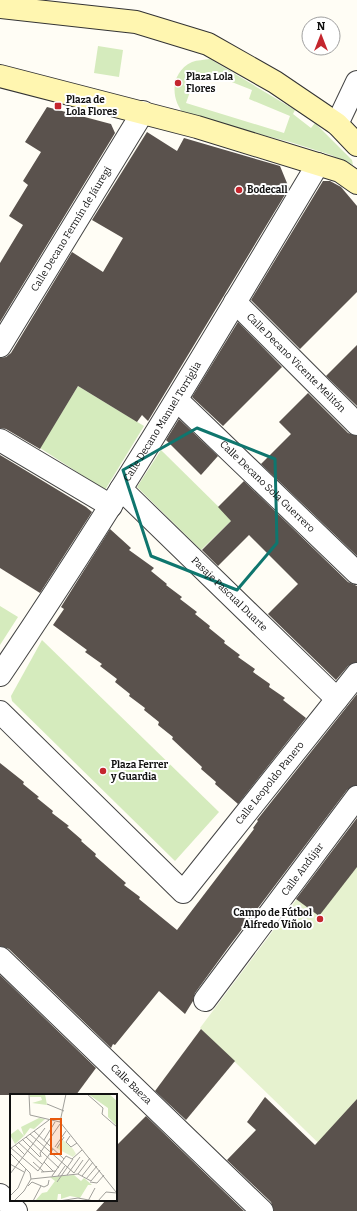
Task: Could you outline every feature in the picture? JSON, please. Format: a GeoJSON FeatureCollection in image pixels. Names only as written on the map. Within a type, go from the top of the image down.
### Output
{"type":"FeatureCollection","features":[{"type":"Feature","properties":{"kind":"street"},"geometry":{"type":"LineString","coordinates":[[0,7],[136,22],[208,44],[275,82],[337,124],[357,145]]}},
{"type":"Feature","properties":{"kind":"street"},"geometry":{"type":"LineString","coordinates":[[0,76],[143,112],[318,164],[340,171],[357,183]]}},
{"type":"Feature","properties":{"kind":"street"},"geometry":{"type":"LineString","coordinates":[[337,124],[357,82]]}},
{"type":"Feature","properties":{"kind":"street","name":"Calle Decano Fermín de Jáuregi"},"geometry":{"type":"LineString","coordinates":[[0,346],[143,112]]}},
{"type":"Feature","properties":{"kind":"street","name":"Calle Decano Manuel Torriglia"},"geometry":{"type":"LineString","coordinates":[[0,675],[116,498],[177,400],[318,164]]}},
{"type":"Feature","properties":{"kind":"street","name":"Calle Decano Vicente Melitón"},"geometry":{"type":"LineString","coordinates":[[235,302],[357,424]]}},
{"type":"Feature","properties":{"kind":"street","name":"Calle Decano Sola Guerrero"},"geometry":{"type":"LineString","coordinates":[[177,400],[357,573]]}},
{"type":"Feature","properties":{"kind":"street","name":"Pasaje Pascual Duarte"},"geometry":{"type":"LineString","coordinates":[[0,440],[116,498],[337,699]]}},
{"type":"Feature","properties":{"kind":"street","name":"Calle Leopoldo Panero"},"geometry":{"type":"LineString","coordinates":[[0,712],[183,892],[357,674]]}},
{"type":"Feature","properties":{"kind":"street","name":"Calle Andújar"},"geometry":{"type":"LineString","coordinates":[[205,1000],[357,797]]}},
{"type":"Feature","properties":{"kind":"street","name":"Calle Baeza"},"geometry":{"type":"LineString","coordinates":[[0,958],[262,1211]]}},
{"type":"Feature","properties":{"kind":"street"},"geometry":{"type":"LineString","coordinates":[[0,1195],[16,1211]]}},
{"type":"Feature","properties":{"kind":"highlighted area"},"geometry":{"type":"Polygon","coordinates":[[[197,428],[275,459],[277,543],[237,590],[151,556],[123,470],[197,428]]]}},
{"type":"Feature","properties":{"kind":"green space"},"geometry":{"type":"Polygon","coordinates":[[[98,46],[123,50],[119,77],[94,73],[98,46]]]}},
{"type":"Feature","properties":{"kind":"green space"},"geometry":{"type":"Polygon","coordinates":[[[210,59],[295,110],[293,114],[311,128],[315,123],[352,160],[353,165],[331,155],[290,142],[185,115],[180,109],[175,94],[176,79],[180,72],[192,62],[210,59]],[[197,72],[186,103],[284,133],[290,116],[249,99],[252,90],[209,73],[208,75],[197,72]]]}},
{"type":"Feature","properties":{"kind":"green space"},"geometry":{"type":"Polygon","coordinates":[[[78,386],[144,426],[105,490],[40,448],[78,386]]]}},
{"type":"Feature","properties":{"kind":"green space"},"geometry":{"type":"Polygon","coordinates":[[[161,450],[232,520],[201,550],[137,487],[161,450]]]}},
{"type":"Feature","properties":{"kind":"green space"},"geometry":{"type":"Polygon","coordinates":[[[0,606],[18,617],[0,645],[0,606]]]}},
{"type":"Feature","properties":{"kind":"green space","name":"Plaza Ferrer y Guardia"},"geometry":{"type":"Polygon","coordinates":[[[42,640],[219,812],[175,861],[12,701],[11,696],[42,640]]]}},
{"type":"Feature","properties":{"kind":"green space","name":"Campo de Fútbol Alfredo Viñolo"},"geometry":{"type":"Polygon","coordinates":[[[357,819],[357,1171],[338,1162],[200,1028],[357,819]]]}},
{"type":"Feature","properties":{"kind":"building"},"geometry":{"type":"Polygon","coordinates":[[[47,107],[111,124],[115,133],[0,322],[0,263],[23,225],[9,216],[28,185],[23,181],[41,152],[25,142],[47,107]]]}},
{"type":"Feature","properties":{"kind":"building"},"geometry":{"type":"Polygon","coordinates":[[[147,132],[177,151],[184,138],[280,166],[289,188],[148,421],[142,415],[137,422],[78,386],[40,449],[6,429],[0,428],[0,358],[6,357],[11,353],[72,252],[103,272],[123,238],[92,220],[147,132]]]}},
{"type":"Feature","properties":{"kind":"building"},"geometry":{"type":"Polygon","coordinates":[[[323,181],[330,181],[341,187],[357,206],[357,292],[300,349],[251,300],[323,181]]]}},
{"type":"Feature","properties":{"kind":"building"},"geometry":{"type":"Polygon","coordinates":[[[238,322],[282,367],[223,426],[192,397],[238,322]]]}},
{"type":"Feature","properties":{"kind":"building"},"geometry":{"type":"Polygon","coordinates":[[[357,345],[357,406],[326,376],[357,345]]]}},
{"type":"Feature","properties":{"kind":"building"},"geometry":{"type":"Polygon","coordinates":[[[308,393],[348,433],[357,436],[357,556],[261,464],[291,434],[279,422],[308,393]]]}},
{"type":"Feature","properties":{"kind":"building"},"geometry":{"type":"Polygon","coordinates":[[[179,419],[218,456],[201,475],[166,440],[179,419]]]}},
{"type":"Feature","properties":{"kind":"building"},"geometry":{"type":"Polygon","coordinates":[[[0,455],[92,512],[40,593],[0,568],[0,455]]]}},
{"type":"Feature","properties":{"kind":"building"},"geometry":{"type":"Polygon","coordinates":[[[244,481],[348,582],[357,586],[357,662],[348,666],[336,680],[268,614],[298,584],[249,535],[218,566],[202,550],[231,521],[218,507],[244,481]]]}},
{"type":"Feature","properties":{"kind":"building"},"geometry":{"type":"Polygon","coordinates":[[[110,529],[131,548],[129,550],[154,568],[151,571],[182,597],[180,599],[197,612],[195,614],[225,641],[224,643],[240,655],[238,657],[255,669],[253,672],[270,684],[269,687],[285,698],[283,700],[306,718],[238,804],[215,784],[216,782],[201,769],[202,767],[172,739],[173,737],[158,725],[159,722],[144,710],[145,708],[129,696],[130,694],[115,682],[117,679],[100,666],[102,664],[85,652],[87,650],[53,625],[64,609],[61,607],[110,529]]]}},
{"type":"Feature","properties":{"kind":"building"},"geometry":{"type":"Polygon","coordinates":[[[357,694],[357,785],[347,790],[227,949],[195,993],[193,1001],[185,1014],[159,991],[111,1048],[9,949],[0,946],[0,763],[24,782],[23,784],[39,797],[37,798],[53,811],[52,813],[69,826],[67,827],[96,854],[95,856],[126,883],[124,885],[140,897],[139,899],[177,930],[254,829],[253,828],[258,821],[257,820],[357,694]]]}},
{"type":"Feature","properties":{"kind":"building"},"geometry":{"type":"Polygon","coordinates":[[[357,818],[357,867],[319,916],[296,899],[357,818]]]}},
{"type":"Feature","properties":{"kind":"building"},"geometry":{"type":"Polygon","coordinates":[[[0,975],[96,1068],[77,1094],[0,1095],[0,975]]]}},
{"type":"Feature","properties":{"kind":"building"},"geometry":{"type":"Polygon","coordinates":[[[201,1029],[235,1061],[186,1120],[155,1091],[201,1029]]]}},
{"type":"Feature","properties":{"kind":"building"},"geometry":{"type":"Polygon","coordinates":[[[265,1097],[315,1145],[357,1099],[357,1211],[274,1211],[271,1202],[227,1160],[256,1130],[247,1122],[265,1097]]]}},
{"type":"Feature","properties":{"kind":"building"},"geometry":{"type":"Polygon","coordinates":[[[146,1116],[244,1211],[96,1211],[105,1201],[117,1201],[117,1145],[146,1116]]]}},
{"type":"Feature","properties":{"kind":"place","name":"Plaza Lola Flores"},"geometry":{"type":"Point","coordinates":[178,83]}},
{"type":"Feature","properties":{"kind":"place","name":"Plaza de Lola Flores"},"geometry":{"type":"Point","coordinates":[58,106]}},
{"type":"Feature","properties":{"kind":"place","name":"Bodecall"},"geometry":{"type":"Point","coordinates":[239,190]}},
{"type":"Feature","properties":{"kind":"place","name":"Plaza Ferrer y Guardia"},"geometry":{"type":"Point","coordinates":[103,771]}},
{"type":"Feature","properties":{"kind":"place","name":"Campo de Fútbol Alfredo Viñolo"},"geometry":{"type":"Point","coordinates":[320,919]}}]}
